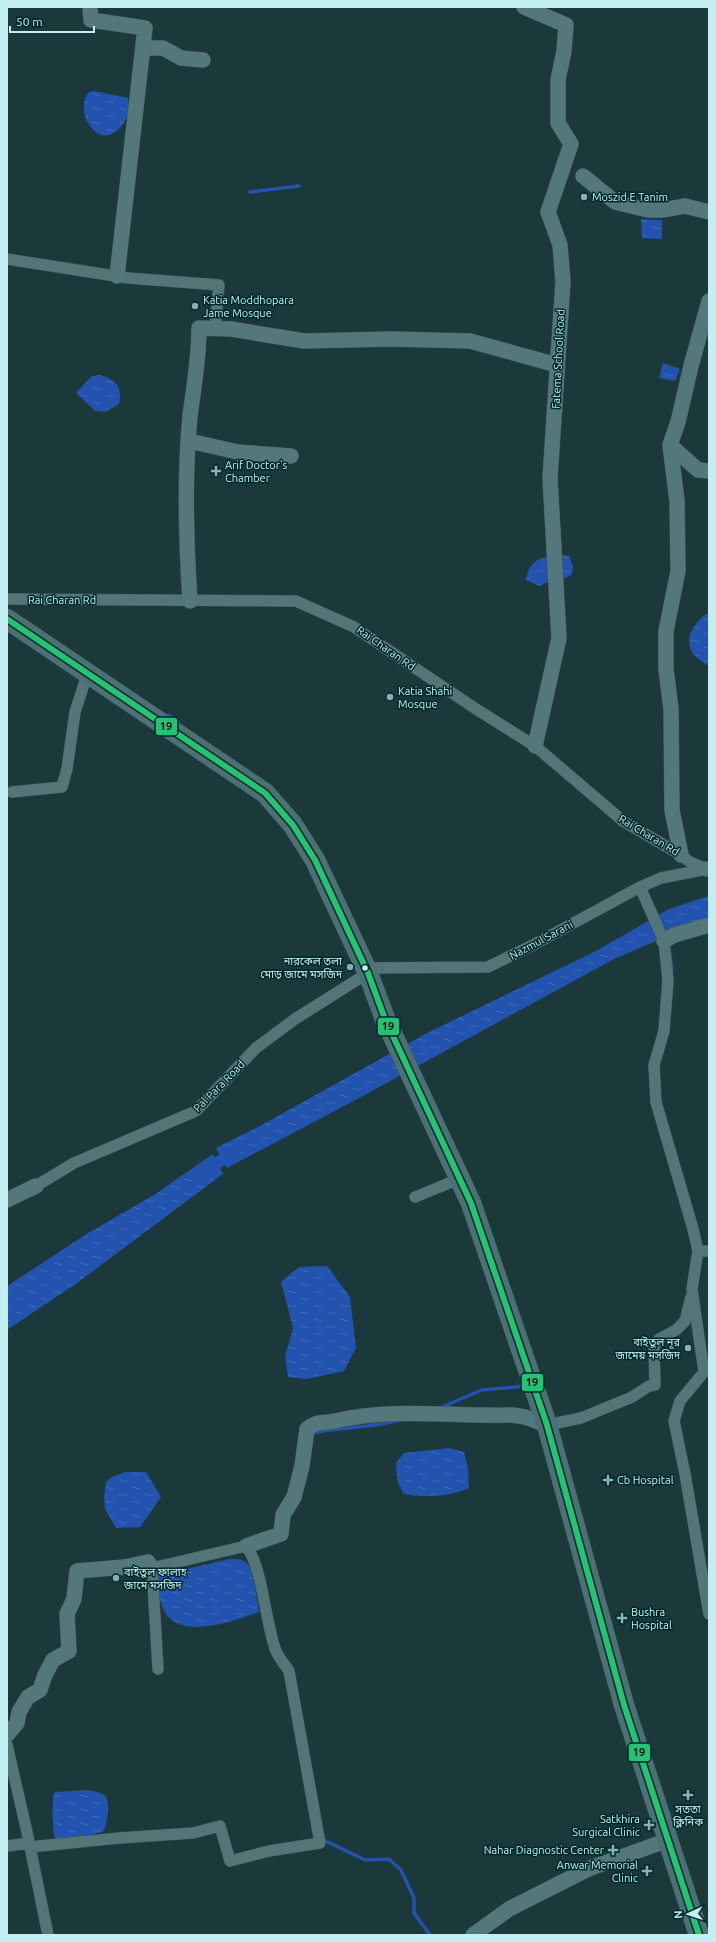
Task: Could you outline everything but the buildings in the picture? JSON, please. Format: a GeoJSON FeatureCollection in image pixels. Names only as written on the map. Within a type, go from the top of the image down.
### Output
{"type":"FeatureCollection","features":[{"type":"Feature","properties":{"kind":"highway"},"geometry":{"type":"LineString","coordinates":[[7,619],[265,793],[294,826],[315,860],[366,970],[385,1019],[471,1203],[547,1424],[624,1705],[699,1935]]}},
{"type":"Feature","properties":{"kind":"street"},"geometry":{"type":"LineString","coordinates":[[90,7],[91,20],[145,28],[117,276]]}},
{"type":"Feature","properties":{"kind":"street","name":"Fatema School Road"},"geometry":{"type":"LineString","coordinates":[[524,7],[566,25],[564,51],[558,80],[558,123],[570,144],[548,212],[560,245],[563,282],[557,365],[555,424],[550,478],[559,638],[535,746]]}},
{"type":"Feature","properties":{"kind":"street"},"geometry":{"type":"LineString","coordinates":[[144,45],[150,48],[163,48],[181,58],[203,60]]}},
{"type":"Feature","properties":{"kind":"street"},"geometry":{"type":"LineString","coordinates":[[583,176],[615,202],[648,210],[663,210],[686,206],[709,212]]}},
{"type":"Feature","properties":{"kind":"street"},"geometry":{"type":"LineString","coordinates":[[7,259],[117,276],[171,282],[219,285],[215,328]]}},
{"type":"Feature","properties":{"kind":"street"},"geometry":{"type":"LineString","coordinates":[[681,855],[672,810],[672,709],[666,669],[666,631],[678,571],[677,501],[670,445],[678,422],[709,301]]}},
{"type":"Feature","properties":{"kind":"street"},"geometry":{"type":"LineString","coordinates":[[190,601],[186,527],[190,415],[197,371],[199,328],[231,329],[304,341],[392,339],[470,341],[557,365]]}},
{"type":"Feature","properties":{"kind":"street"},"geometry":{"type":"LineString","coordinates":[[189,441],[238,452],[291,456]]}},
{"type":"Feature","properties":{"kind":"street"},"geometry":{"type":"LineString","coordinates":[[670,445],[698,470],[709,471]]}},
{"type":"Feature","properties":{"kind":"street","name":"Rai Charan Rd"},"geometry":{"type":"LineString","coordinates":[[7,599],[296,601],[354,626],[476,709],[535,746],[623,821],[681,855],[690,862],[708,869]]}},
{"type":"Feature","properties":{"kind":"street"},"geometry":{"type":"LineString","coordinates":[[12,792],[62,787],[67,769],[74,712],[87,674]]}},
{"type":"Feature","properties":{"kind":"street","name":"Nazmul Sarani"},"geometry":{"type":"LineString","coordinates":[[366,970],[488,967],[533,945],[640,887],[661,878],[708,869]]}},
{"type":"Feature","properties":{"kind":"street"},"geometry":{"type":"LineString","coordinates":[[152,1568],[246,1546],[281,1534],[283,1515],[294,1497],[302,1466],[307,1429],[314,1423],[334,1421],[344,1418],[427,1413],[512,1415],[525,1417],[547,1424],[581,1418],[632,1397],[649,1386],[655,1384],[654,1347],[659,1339],[676,1330],[685,1320],[690,1308],[698,1251],[656,1102],[654,1065],[664,1031],[668,981],[664,941],[640,887]]}},
{"type":"Feature","properties":{"kind":"street"},"geometry":{"type":"LineString","coordinates":[[664,941],[674,935],[709,925]]}},
{"type":"Feature","properties":{"kind":"street","name":"Pal Para Road"},"geometry":{"type":"LineString","coordinates":[[36,1186],[74,1163],[196,1111],[256,1048],[366,970]]}},
{"type":"Feature","properties":{"kind":"street"},"geometry":{"type":"LineString","coordinates":[[415,1197],[460,1179]]}},
{"type":"Feature","properties":{"kind":"street"},"geometry":{"type":"LineString","coordinates":[[7,1200],[36,1186]]}},
{"type":"Feature","properties":{"kind":"street"},"geometry":{"type":"LineString","coordinates":[[698,1251],[709,1251]]}},
{"type":"Feature","properties":{"kind":"street"},"geometry":{"type":"LineString","coordinates":[[692,1289],[704,1372],[680,1401],[674,1422],[709,1614]]}},
{"type":"Feature","properties":{"kind":"street"},"geometry":{"type":"LineString","coordinates":[[7,1846],[192,1833],[220,1826],[230,1861],[269,1851],[320,1843],[290,1671],[276,1651],[257,1572],[250,1551],[246,1546]]}},
{"type":"Feature","properties":{"kind":"street"},"geometry":{"type":"LineString","coordinates":[[7,1735],[16,1723],[28,1697],[40,1690],[45,1675],[53,1660],[69,1651],[67,1614],[74,1599],[77,1571],[124,1567],[148,1562],[152,1568],[158,1669]]}},
{"type":"Feature","properties":{"kind":"street"},"geometry":{"type":"LineString","coordinates":[[7,1745],[30,1845],[48,1935]]}},
{"type":"Feature","properties":{"kind":"street"},"geometry":{"type":"LineString","coordinates":[[473,1935],[508,1910],[588,1869],[668,1840]]}},
{"type":"Feature","properties":{"kind":"water"},"geometry":{"type":"Polygon","coordinates":[[[94,91],[128,98],[129,108],[127,118],[120,128],[112,134],[102,135],[96,132],[91,128],[85,116],[84,103],[86,97],[89,92],[94,91]]]}},
{"type":"Feature","properties":{"kind":"water"},"geometry":{"type":"Polygon","coordinates":[[[641,219],[662,220],[662,239],[642,238],[641,219]]]}},
{"type":"Feature","properties":{"kind":"water"},"geometry":{"type":"Polygon","coordinates":[[[663,363],[680,369],[675,381],[659,378],[663,363]]]}},
{"type":"Feature","properties":{"kind":"water"},"geometry":{"type":"Polygon","coordinates":[[[100,375],[114,382],[120,393],[119,404],[105,412],[95,411],[76,393],[92,376],[100,375]]]}},
{"type":"Feature","properties":{"kind":"water"},"geometry":{"type":"Polygon","coordinates":[[[550,556],[569,556],[573,567],[572,574],[569,576],[540,586],[526,580],[530,567],[534,563],[550,556]]]}},
{"type":"Feature","properties":{"kind":"water"},"geometry":{"type":"Polygon","coordinates":[[[709,613],[709,664],[706,665],[692,652],[689,641],[690,635],[696,624],[700,619],[709,613]]]}},
{"type":"Feature","properties":{"kind":"water"},"geometry":{"type":"Polygon","coordinates":[[[709,896],[709,918],[614,959],[227,1168],[216,1148],[260,1126],[425,1034],[596,951],[669,909],[709,896]]]}},
{"type":"Feature","properties":{"kind":"water"},"geometry":{"type":"Polygon","coordinates":[[[213,1154],[223,1174],[77,1283],[7,1330],[7,1286],[90,1232],[154,1195],[213,1154]]]}},
{"type":"Feature","properties":{"kind":"water"},"geometry":{"type":"Polygon","coordinates":[[[327,1266],[350,1297],[356,1348],[344,1371],[307,1379],[288,1377],[285,1357],[293,1328],[281,1282],[299,1267],[327,1266]]]}},
{"type":"Feature","properties":{"kind":"water"},"geometry":{"type":"Polygon","coordinates":[[[449,1448],[464,1452],[468,1468],[469,1488],[446,1495],[436,1496],[418,1496],[403,1493],[397,1480],[396,1463],[404,1453],[449,1448]]]}},
{"type":"Feature","properties":{"kind":"water"},"geometry":{"type":"Polygon","coordinates":[[[125,1472],[146,1472],[161,1497],[140,1527],[116,1528],[105,1509],[104,1497],[106,1482],[112,1477],[125,1472]]]}},
{"type":"Feature","properties":{"kind":"water"},"geometry":{"type":"Polygon","coordinates":[[[229,1559],[243,1560],[249,1566],[255,1586],[259,1612],[204,1627],[190,1627],[178,1623],[168,1616],[160,1600],[158,1576],[229,1559]]]}},
{"type":"Feature","properties":{"kind":"water"},"geometry":{"type":"Polygon","coordinates":[[[88,1790],[98,1792],[106,1797],[108,1806],[104,1831],[91,1835],[56,1839],[53,1831],[53,1796],[55,1792],[88,1790]]]}},
{"type":"Feature","properties":{"kind":"waterway"},"geometry":{"type":"LineString","coordinates":[[250,192],[299,186]]}},
{"type":"Feature","properties":{"kind":"waterway"},"geometry":{"type":"LineString","coordinates":[[168,715],[178,722]]}},
{"type":"Feature","properties":{"kind":"waterway"},"geometry":{"type":"LineString","coordinates":[[670,954],[672,969]]}},
{"type":"Feature","properties":{"kind":"waterway"},"geometry":{"type":"LineString","coordinates":[[204,1172],[235,1151]]}},
{"type":"Feature","properties":{"kind":"waterway"},"geometry":{"type":"LineString","coordinates":[[442,1407],[482,1390],[527,1386]]}},
{"type":"Feature","properties":{"kind":"waterway"},"geometry":{"type":"LineString","coordinates":[[313,1433],[378,1425],[399,1420]]}},
{"type":"Feature","properties":{"kind":"waterway"},"geometry":{"type":"LineString","coordinates":[[322,1839],[365,1860],[389,1859],[401,1870],[414,1898],[414,1913],[430,1935]]}},
{"type":"Feature","properties":{"kind":"transit line","name":"19"},"geometry":{"type":"LineString","coordinates":[[7,619],[265,793],[293,825],[315,860],[368,973],[385,1019],[471,1203],[547,1425],[624,1705],[699,1935]]}},
{"type":"Feature","properties":{"kind":"place","name":"Moszid E Tanim"},"geometry":{"type":"Point","coordinates":[584,197]}},
{"type":"Feature","properties":{"kind":"place","name":"Katia Moddhopara Jame Mosque"},"geometry":{"type":"Point","coordinates":[195,306]}},
{"type":"Feature","properties":{"kind":"place","name":"Arif Doctor's Chamber"},"geometry":{"type":"Point","coordinates":[216,471]}},
{"type":"Feature","properties":{"kind":"place","name":"Katia Shahi Mosque"},"geometry":{"type":"Point","coordinates":[390,697]}},
{"type":"Feature","properties":{"kind":"place","name":"নারকেল তলা মোড় জামে মসজিদ"},"geometry":{"type":"Point","coordinates":[350,967]}},
{"type":"Feature","properties":{"kind":"place","name":"বাইতুল নূর জামেয় মসজিদ"},"geometry":{"type":"Point","coordinates":[688,1348]}},
{"type":"Feature","properties":{"kind":"place","name":"Cb Hospital"},"geometry":{"type":"Point","coordinates":[608,1480]}},
{"type":"Feature","properties":{"kind":"place","name":"বাইতুল ফালাহ জামে মসজিদ"},"geometry":{"type":"Point","coordinates":[116,1578]}},
{"type":"Feature","properties":{"kind":"place","name":"Bushra Hospital"},"geometry":{"type":"Point","coordinates":[622,1618]}},
{"type":"Feature","properties":{"kind":"place","name":"সততা ক্লিনিক"},"geometry":{"type":"Point","coordinates":[688,1795]}},
{"type":"Feature","properties":{"kind":"place","name":"Satkhira Surgical Clinic"},"geometry":{"type":"Point","coordinates":[649,1825]}},
{"type":"Feature","properties":{"kind":"place","name":"Nahar Diagnostic Center"},"geometry":{"type":"Point","coordinates":[613,1850]}},
{"type":"Feature","properties":{"kind":"place","name":"Anwar Memorial Clinic"},"geometry":{"type":"Point","coordinates":[647,1871]}}]}
